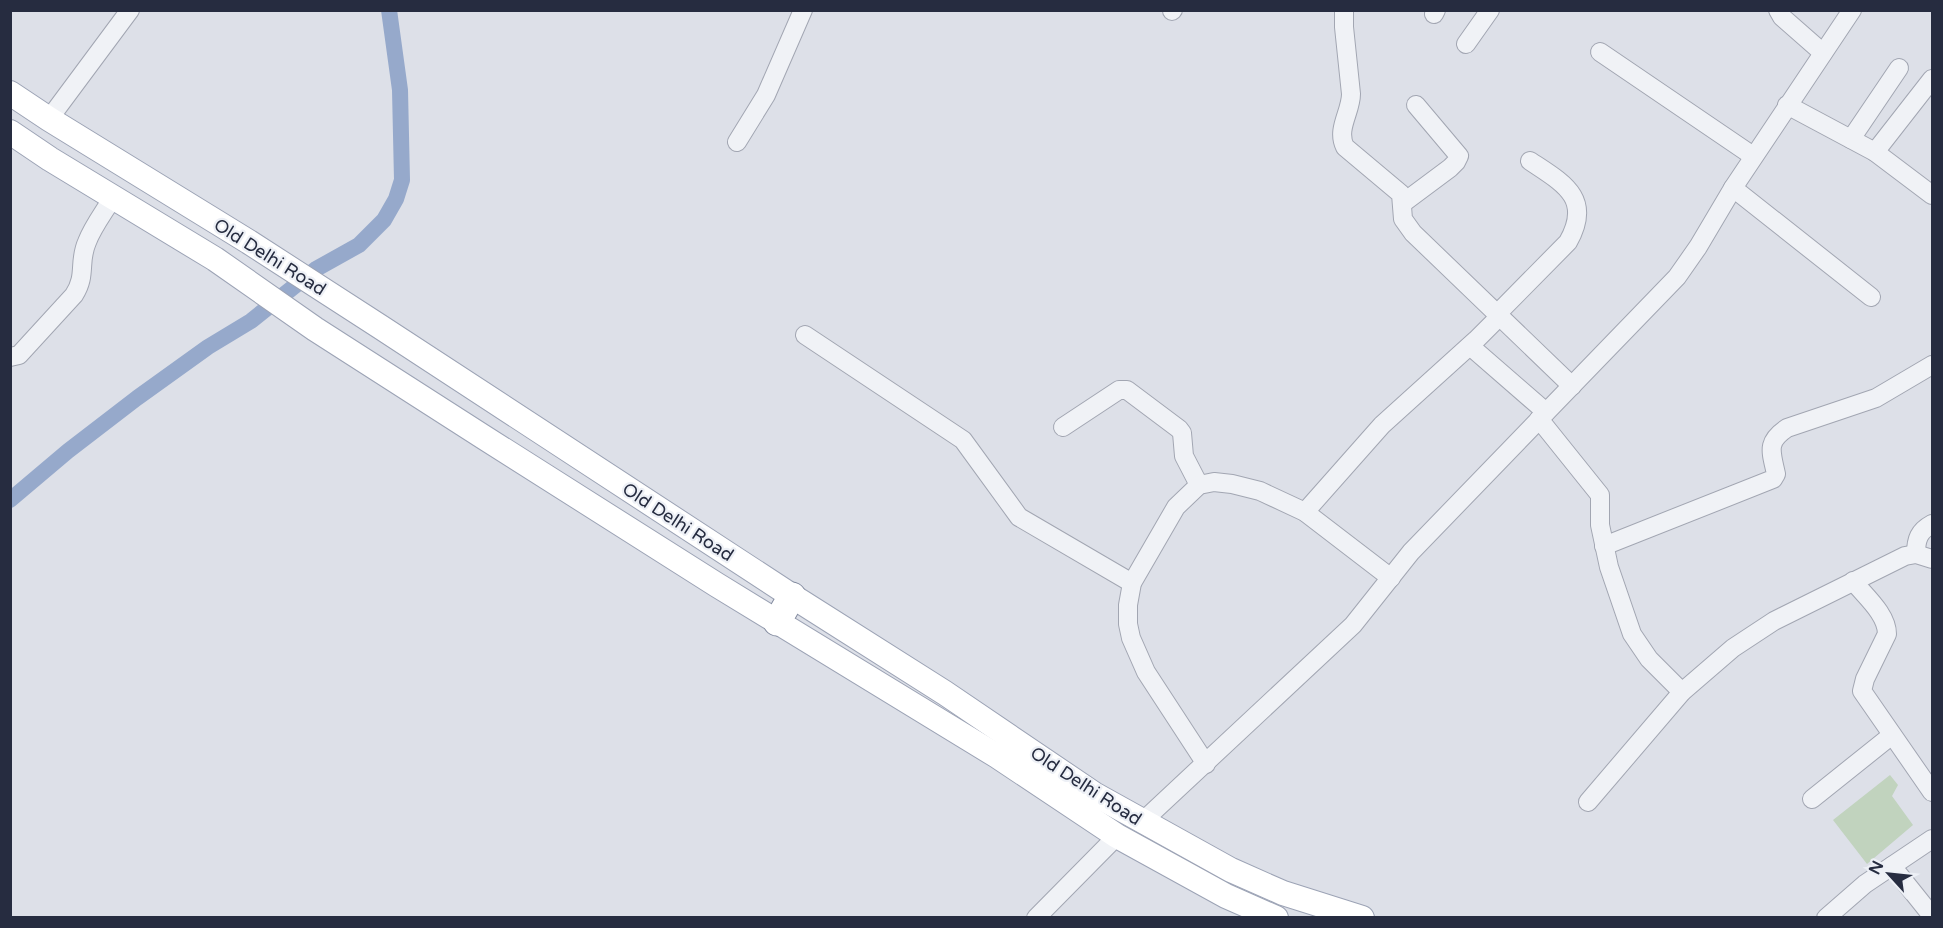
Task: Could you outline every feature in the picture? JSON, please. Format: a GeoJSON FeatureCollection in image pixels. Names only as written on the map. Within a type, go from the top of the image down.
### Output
{"type":"FeatureCollection","features":[{"type":"Feature","properties":{"kind":"highway"},"geometry":{"type":"LineString","coordinates":[[777,622],[792,596]]}},
{"type":"Feature","properties":{"kind":"main road","name":"Old Delhi Road"},"geometry":{"type":"LineString","coordinates":[[10,93],[379,326],[792,596],[945,693],[1094,794],[1231,870],[1283,893],[1362,918]]}},
{"type":"Feature","properties":{"kind":"main road","name":"Old Delhi Road"},"geometry":{"type":"LineString","coordinates":[[10,132],[50,159],[215,259],[304,321],[485,438],[777,622],[996,756],[1117,836],[1226,896],[1276,918]]}},
{"type":"Feature","properties":{"kind":"street"},"geometry":{"type":"LineString","coordinates":[[49,119],[130,10]]}},
{"type":"Feature","properties":{"kind":"street"},"geometry":{"type":"LineString","coordinates":[[737,142],[766,96],[803,10]]}},
{"type":"Feature","properties":{"kind":"street"},"geometry":{"type":"LineString","coordinates":[[1344,10],[1351,102],[1341,140],[1345,147],[1401,194],[1403,219],[1406,225],[1572,386]]}},
{"type":"Feature","properties":{"kind":"street"},"geometry":{"type":"LineString","coordinates":[[1466,44],[1490,10]]}},
{"type":"Feature","properties":{"kind":"street"},"geometry":{"type":"LineString","coordinates":[[1778,10],[1782,17],[1823,53]]}},
{"type":"Feature","properties":{"kind":"street"},"geometry":{"type":"LineString","coordinates":[[1142,822],[1337,641],[1359,618],[1411,552],[1677,277],[1698,247],[1732,188],[1852,10]]}},
{"type":"Feature","properties":{"kind":"street"},"geometry":{"type":"LineString","coordinates":[[1600,52],[1753,156]]}},
{"type":"Feature","properties":{"kind":"street"},"geometry":{"type":"LineString","coordinates":[[1851,139],[1899,68]]}},
{"type":"Feature","properties":{"kind":"street"},"geometry":{"type":"LineString","coordinates":[[1875,152],[1932,80]]}},
{"type":"Feature","properties":{"kind":"street"},"geometry":{"type":"LineString","coordinates":[[1402,203],[1450,168],[1459,156],[1416,105]]}},
{"type":"Feature","properties":{"kind":"street"},"geometry":{"type":"LineString","coordinates":[[1787,105],[1875,152],[1932,195]]}},
{"type":"Feature","properties":{"kind":"street"},"geometry":{"type":"LineString","coordinates":[[1305,512],[1382,425],[1470,346],[1568,242],[1578,217],[1576,202],[1570,190],[1530,161]]}},
{"type":"Feature","properties":{"kind":"street"},"geometry":{"type":"LineString","coordinates":[[1732,188],[1870,297]]}},
{"type":"Feature","properties":{"kind":"street"},"geometry":{"type":"LineString","coordinates":[[10,357],[19,355],[74,295],[81,284],[87,241],[113,197]]}},
{"type":"Feature","properties":{"kind":"street"},"geometry":{"type":"LineString","coordinates":[[805,335],[963,440],[1019,517],[1132,583]]}},
{"type":"Feature","properties":{"kind":"street"},"geometry":{"type":"LineString","coordinates":[[1470,346],[1543,416],[1600,495],[1600,525],[1604,546],[1612,580],[1632,634],[1649,659],[1682,692]]}},
{"type":"Feature","properties":{"kind":"street"},"geometry":{"type":"LineString","coordinates":[[1604,546],[1773,479],[1776,474],[1771,452],[1772,442],[1778,434],[1787,428],[1876,398],[1932,365]]}},
{"type":"Feature","properties":{"kind":"street"},"geometry":{"type":"LineString","coordinates":[[1063,427],[1119,390],[1127,390],[1179,429],[1183,438],[1184,456],[1199,485]]}},
{"type":"Feature","properties":{"kind":"street"},"geometry":{"type":"LineString","coordinates":[[1206,764],[1146,672],[1137,654],[1128,624],[1128,605],[1132,583],[1176,507],[1199,485],[1214,482],[1232,484],[1268,494],[1305,512],[1391,578]]}},
{"type":"Feature","properties":{"kind":"street"},"geometry":{"type":"LineString","coordinates":[[1588,802],[1682,692],[1733,648],[1774,621],[1853,581],[1905,556],[1924,556],[1918,536],[1923,529],[1932,524]]}},
{"type":"Feature","properties":{"kind":"street"},"geometry":{"type":"LineString","coordinates":[[1853,581],[1887,626],[1887,634],[1864,679],[1862,691],[1932,792]]}},
{"type":"Feature","properties":{"kind":"street"},"geometry":{"type":"LineString","coordinates":[[1812,799],[1892,735]]}},
{"type":"Feature","properties":{"kind":"street"},"geometry":{"type":"LineString","coordinates":[[1036,918],[1117,836]]}},
{"type":"Feature","properties":{"kind":"street"},"geometry":{"type":"LineString","coordinates":[[1826,918],[1865,884],[1932,839]]}},
{"type":"Feature","properties":{"kind":"street"},"geometry":{"type":"LineString","coordinates":[[1892,866],[1932,916]]}},
{"type":"Feature","properties":{"kind":"green space"},"geometry":{"type":"Polygon","coordinates":[[[1890,775],[1898,785],[1892,796],[1913,825],[1867,864],[1833,820],[1890,775]]]}},
{"type":"Feature","properties":{"kind":"waterway"},"geometry":{"type":"LineString","coordinates":[[10,500],[68,451],[137,398],[208,347],[251,321],[316,269],[359,245],[384,220],[396,199],[402,180],[400,90],[389,10]]}}]}
